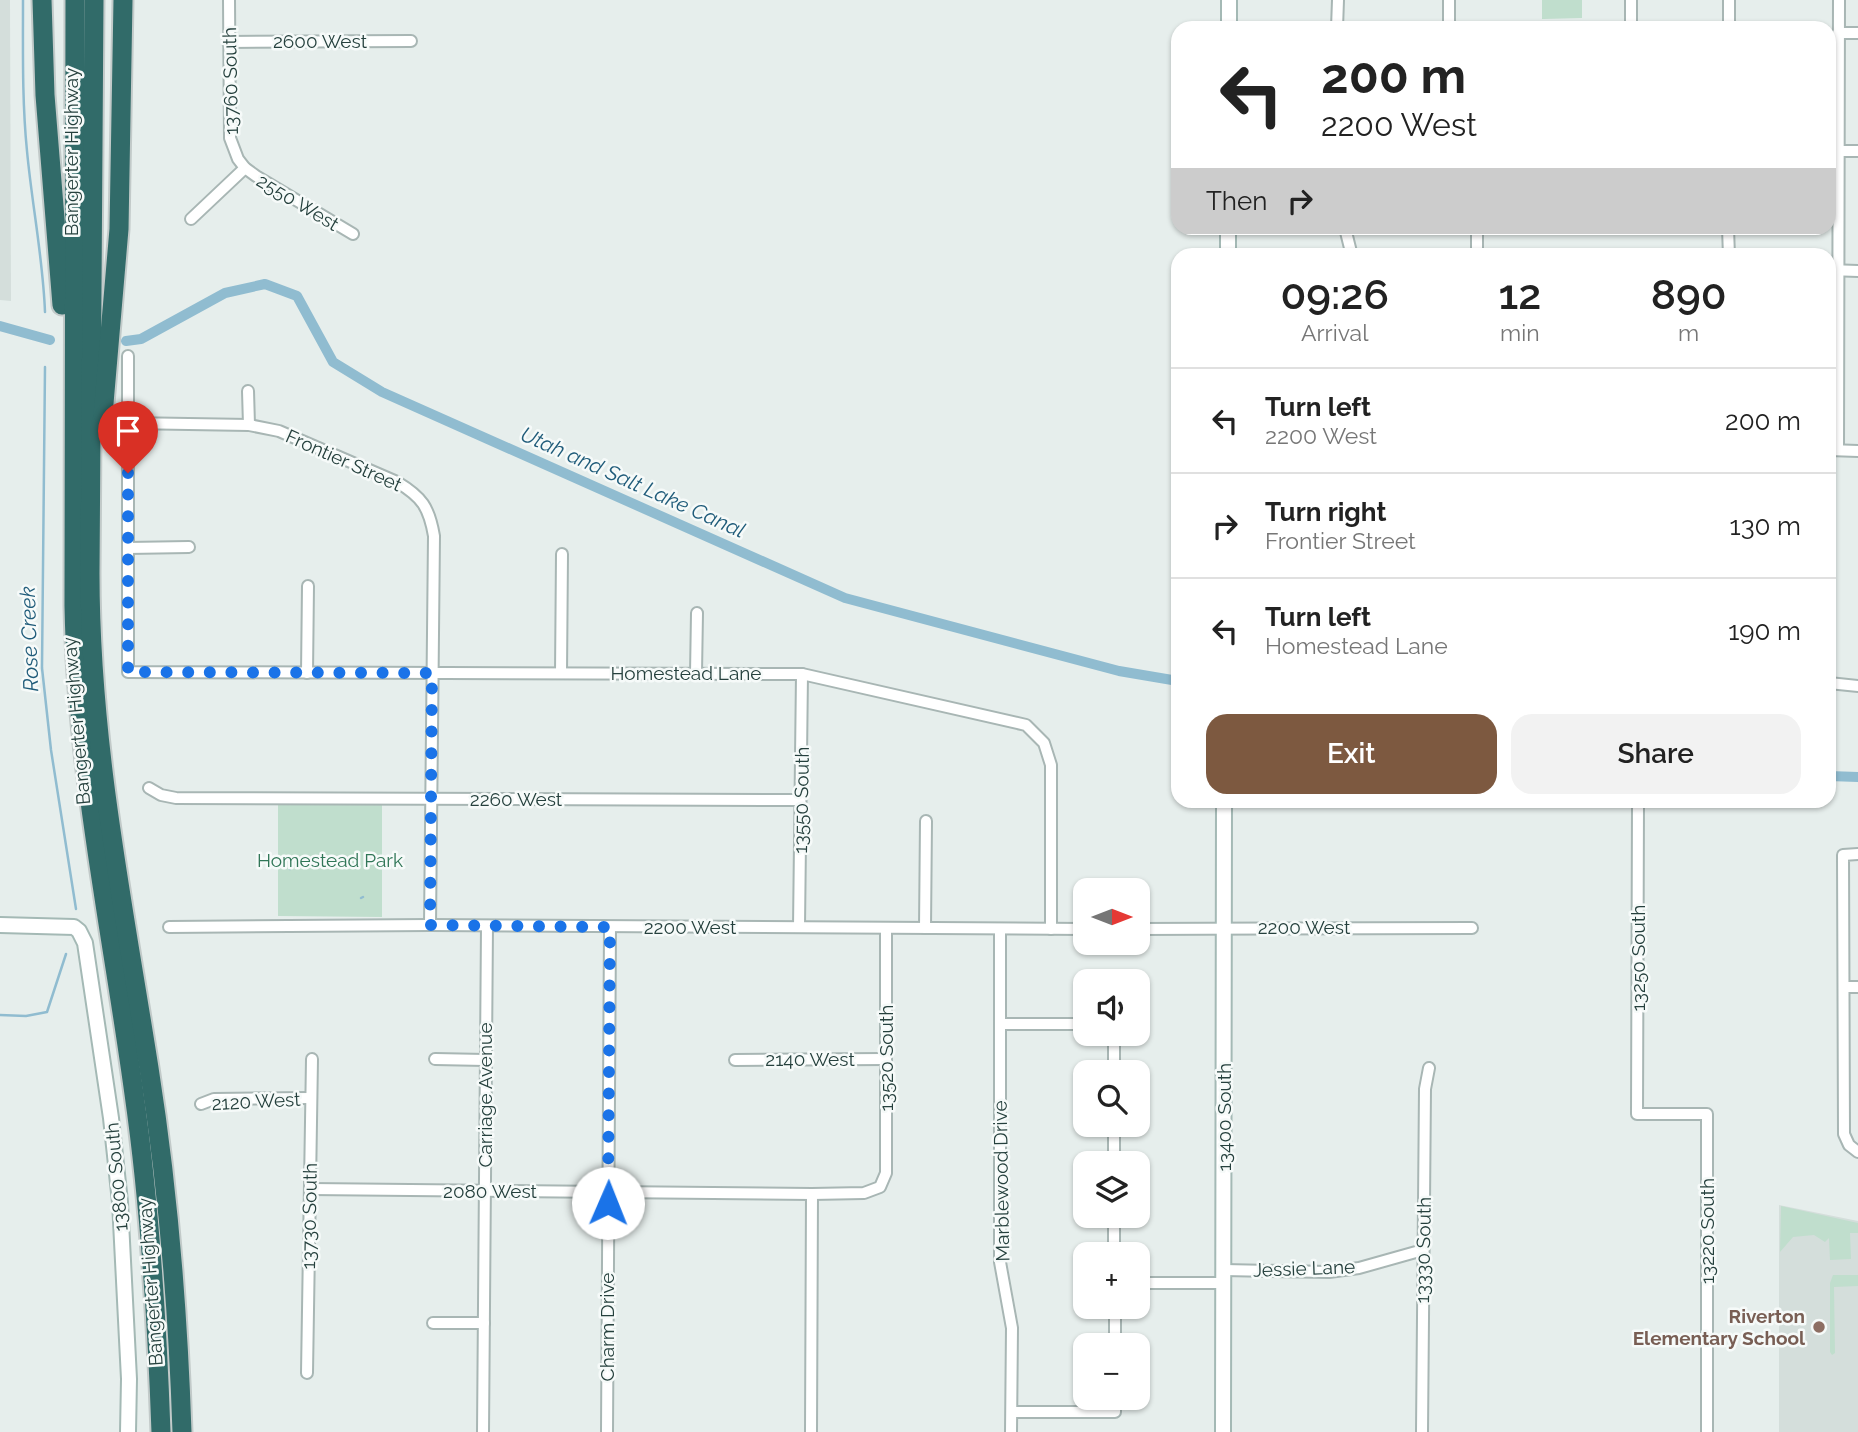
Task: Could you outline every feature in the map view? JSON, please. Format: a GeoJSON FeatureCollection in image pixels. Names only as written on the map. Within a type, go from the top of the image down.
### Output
{"type":"FeatureCollection","features":[{"type":"Feature","properties":{"kind":"highway"},"geometry":{"type":"LineString","coordinates":[[41,0],[61,281],[74,519]]}},
{"type":"Feature","properties":{"kind":"highway","name":"Bangerter Highway"},"geometry":{"type":"LineString","coordinates":[[75,0],[75,639],[81,730],[135,1096],[154,1297],[161,1432]]}},
{"type":"Feature","properties":{"kind":"highway","name":"Bangerter Highway"},"geometry":{"type":"LineString","coordinates":[[94,0],[90,574],[92,666],[102,772],[153,1095],[171,1250],[182,1432]]}},
{"type":"Feature","properties":{"kind":"highway"},"geometry":{"type":"LineString","coordinates":[[90,574],[118,229],[123,0]]}},
{"type":"Feature","properties":{"kind":"highway"},"geometry":{"type":"LineString","coordinates":[[171,1250],[187,1347],[195,1432]]}},
{"type":"Feature","properties":{"kind":"highway"},"geometry":{"type":"LineString","coordinates":[[151,1432],[154,1297]]}},
{"type":"Feature","properties":{"kind":"street","name":"13760 South"},"geometry":{"type":"LineString","coordinates":[[229,0],[230,138],[244,168]]}},
{"type":"Feature","properties":{"kind":"street"},"geometry":{"type":"LineString","coordinates":[[1228,21],[1229,0]]}},
{"type":"Feature","properties":{"kind":"street"},"geometry":{"type":"LineString","coordinates":[[1337,21],[1338,0]]}},
{"type":"Feature","properties":{"kind":"street"},"geometry":{"type":"LineString","coordinates":[[1449,0],[1449,21]]}},
{"type":"Feature","properties":{"kind":"street"},"geometry":{"type":"LineString","coordinates":[[1631,0],[1631,21]]}},
{"type":"Feature","properties":{"kind":"street"},"geometry":{"type":"LineString","coordinates":[[1729,0],[1729,21]]}},
{"type":"Feature","properties":{"kind":"street"},"geometry":{"type":"LineString","coordinates":[[1836,211],[1839,0]]}},
{"type":"Feature","properties":{"kind":"street"},"geometry":{"type":"LineString","coordinates":[[1838,33],[1858,33]]}},
{"type":"Feature","properties":{"kind":"street","name":"2600 West"},"geometry":{"type":"LineString","coordinates":[[229,42],[411,41]]}},
{"type":"Feature","properties":{"kind":"street"},"geometry":{"type":"LineString","coordinates":[[1838,151],[1858,151]]}},
{"type":"Feature","properties":{"kind":"street"},"geometry":{"type":"LineString","coordinates":[[191,219],[244,168]]}},
{"type":"Feature","properties":{"kind":"street","name":"2550 West"},"geometry":{"type":"LineString","coordinates":[[244,168],[352,234]]}},
{"type":"Feature","properties":{"kind":"street"},"geometry":{"type":"LineString","coordinates":[[1836,271],[1858,271]]}},
{"type":"Feature","properties":{"kind":"street"},"geometry":{"type":"LineString","coordinates":[[128,356],[128,548],[189,547]]}},
{"type":"Feature","properties":{"kind":"street"},"geometry":{"type":"LineString","coordinates":[[248,391],[249,425]]}},
{"type":"Feature","properties":{"kind":"street","name":"Frontier Street"},"geometry":{"type":"LineString","coordinates":[[128,423],[249,425],[279,431],[397,482],[414,492],[425,504],[431,517],[434,537],[430,925]]}},
{"type":"Feature","properties":{"kind":"street"},"geometry":{"type":"LineString","coordinates":[[1836,450],[1858,451]]}},
{"type":"Feature","properties":{"kind":"street","name":"Homestead Lane"},"geometry":{"type":"LineString","coordinates":[[128,548],[128,672],[802,674],[1026,725],[1044,743],[1051,765],[1051,929]]}},
{"type":"Feature","properties":{"kind":"street"},"geometry":{"type":"LineString","coordinates":[[561,673],[562,554]]}},
{"type":"Feature","properties":{"kind":"street"},"geometry":{"type":"LineString","coordinates":[[307,673],[308,586]]}},
{"type":"Feature","properties":{"kind":"street"},"geometry":{"type":"LineString","coordinates":[[696,673],[697,614]]}},
{"type":"Feature","properties":{"kind":"street","name":"13550 South"},"geometry":{"type":"LineString","coordinates":[[799,927],[802,674]]}},
{"type":"Feature","properties":{"kind":"street"},"geometry":{"type":"LineString","coordinates":[[1836,684],[1858,686]]}},
{"type":"Feature","properties":{"kind":"street","name":"2260 West"},"geometry":{"type":"LineString","coordinates":[[149,788],[161,795],[176,798],[800,800]]}},
{"type":"Feature","properties":{"kind":"street","name":"13400 South"},"geometry":{"type":"LineString","coordinates":[[1223,1432],[1224,808]]}},
{"type":"Feature","properties":{"kind":"street","name":"13250 South"},"geometry":{"type":"LineString","coordinates":[[1638,808],[1637,1114],[1707,1114]]}},
{"type":"Feature","properties":{"kind":"street"},"geometry":{"type":"LineString","coordinates":[[925,928],[926,821]]}},
{"type":"Feature","properties":{"kind":"street"},"geometry":{"type":"LineString","coordinates":[[1853,1149],[1844,1134],[1843,855],[1858,854]]}},
{"type":"Feature","properties":{"kind":"street","name":"13800 South"},"geometry":{"type":"LineString","coordinates":[[0,925],[74,927],[83,936],[111,1118],[120,1202],[128,1432]]}},
{"type":"Feature","properties":{"kind":"street","name":"2200 West"},"geometry":{"type":"LineString","coordinates":[[169,927],[430,925],[1073,929]]}},
{"type":"Feature","properties":{"kind":"street","name":"Carriage Avenue"},"geometry":{"type":"LineString","coordinates":[[483,1432],[486,926]]}},
{"type":"Feature","properties":{"kind":"street","name":"Charm Drive"},"geometry":{"type":"LineString","coordinates":[[607,1432],[610,927]]}},
{"type":"Feature","properties":{"kind":"street","name":"13520 South"},"geometry":{"type":"LineString","coordinates":[[880,1187],[886,1172],[886,928]]}},
{"type":"Feature","properties":{"kind":"street","name":"2200 West"},"geometry":{"type":"LineString","coordinates":[[1150,929],[1472,928]]}},
{"type":"Feature","properties":{"kind":"street","name":"Marblewood Drive"},"geometry":{"type":"LineString","coordinates":[[1000,929],[1000,1262],[1012,1328],[1011,1432]]}},
{"type":"Feature","properties":{"kind":"street"},"geometry":{"type":"LineString","coordinates":[[1844,987],[1858,987]]}},
{"type":"Feature","properties":{"kind":"street"},"geometry":{"type":"LineString","coordinates":[[1000,1024],[1073,1024]]}},
{"type":"Feature","properties":{"kind":"street","name":"13730 South"},"geometry":{"type":"LineString","coordinates":[[307,1373],[312,1059]]}},
{"type":"Feature","properties":{"kind":"street"},"geometry":{"type":"LineString","coordinates":[[435,1059],[485,1060]]}},
{"type":"Feature","properties":{"kind":"street","name":"2140 West"},"geometry":{"type":"LineString","coordinates":[[735,1060],[886,1059]]}},
{"type":"Feature","properties":{"kind":"street","name":"13330 South"},"geometry":{"type":"LineString","coordinates":[[1422,1432],[1425,1089],[1429,1069]]}},
{"type":"Feature","properties":{"kind":"street","name":"2120 West"},"geometry":{"type":"LineString","coordinates":[[201,1104],[214,1099],[311,1098]]}},
{"type":"Feature","properties":{"kind":"street","name":"13220 South"},"geometry":{"type":"LineString","coordinates":[[1707,1114],[1707,1432]]}},
{"type":"Feature","properties":{"kind":"street","name":"2080 West"},"geometry":{"type":"LineString","coordinates":[[310,1189],[812,1194],[864,1193],[880,1187]]}},
{"type":"Feature","properties":{"kind":"street"},"geometry":{"type":"LineString","coordinates":[[811,1432],[812,1194]]}},
{"type":"Feature","properties":{"kind":"street","name":"Jessie Lane"},"geometry":{"type":"LineString","coordinates":[[1150,1282],[1329,1272],[1359,1268],[1423,1250]]}},
{"type":"Feature","properties":{"kind":"street"},"geometry":{"type":"LineString","coordinates":[[433,1323],[484,1323]]}},
{"type":"Feature","properties":{"kind":"street"},"geometry":{"type":"LineString","coordinates":[[1012,1412],[1115,1410]]}},
{"type":"Feature","properties":{"kind":"shaded area"},"geometry":{"type":"Polygon","coordinates":[[[0,0],[10,0],[11,301],[0,300],[0,0]]]}},
{"type":"Feature","properties":{"kind":"shaded area","name":"Riverton Elementary School"},"geometry":{"type":"Polygon","coordinates":[[[1779,1205],[1858,1221],[1858,1432],[1779,1432],[1779,1205]]]}},
{"type":"Feature","properties":{"kind":"green space"},"geometry":{"type":"Polygon","coordinates":[[[1542,0],[1582,0],[1582,18],[1542,19],[1542,0]]]}},
{"type":"Feature","properties":{"kind":"green space","name":"Homestead Park"},"geometry":{"type":"Polygon","coordinates":[[[278,804],[382,804],[382,917],[278,916],[278,804]]]}},
{"type":"Feature","properties":{"kind":"green space"},"geometry":{"type":"Polygon","coordinates":[[[1781,1206],[1858,1223],[1858,1233],[1850,1233],[1851,1259],[1830,1260],[1829,1238],[1825,1242],[1814,1235],[1793,1237],[1780,1252],[1781,1206]]]}},
{"type":"Feature","properties":{"kind":"green space"},"geometry":{"type":"Polygon","coordinates":[[[1833,1275],[1858,1275],[1858,1286],[1834,1287],[1835,1353],[1832,1355],[1830,1283],[1833,1275]]]}},
{"type":"Feature","properties":{"kind":"waterway","name":"Rose Creek"},"geometry":{"type":"LineString","coordinates":[[23,0],[25,132],[45,312]]}},
{"type":"Feature","properties":{"kind":"waterway","name":"Utah and Salt Lake Canal"},"geometry":{"type":"LineString","coordinates":[[126,341],[141,339],[225,293],[265,284],[297,296],[333,362],[382,392],[845,598],[1119,671],[1171,680]]}},
{"type":"Feature","properties":{"kind":"waterway","name":"Utah and Salt Lake Canal"},"geometry":{"type":"LineString","coordinates":[[0,326],[50,340]]}},
{"type":"Feature","properties":{"kind":"waterway","name":"Rose Creek"},"geometry":{"type":"LineString","coordinates":[[45,367],[42,668],[51,750],[76,909]]}},
{"type":"Feature","properties":{"kind":"waterway","name":"Utah and Salt Lake Canal"},"geometry":{"type":"LineString","coordinates":[[1836,776],[1858,777]]}},
{"type":"Feature","properties":{"kind":"waterway","name":"Rose Creek"},"geometry":{"type":"LineString","coordinates":[[0,1015],[26,1016],[47,1012],[66,954]]}},
{"type":"Feature","properties":{"kind":"place","name":"Riverton Elementary School"},"geometry":{"type":"Point","coordinates":[1819,1327]}},
{"type":"Feature","properties":{"kind":"route"},"geometry":{"type":"LineString","coordinates":[[128,473],[128,672],[432,673],[430,925],[610,927],[608,1203]]}}]}
